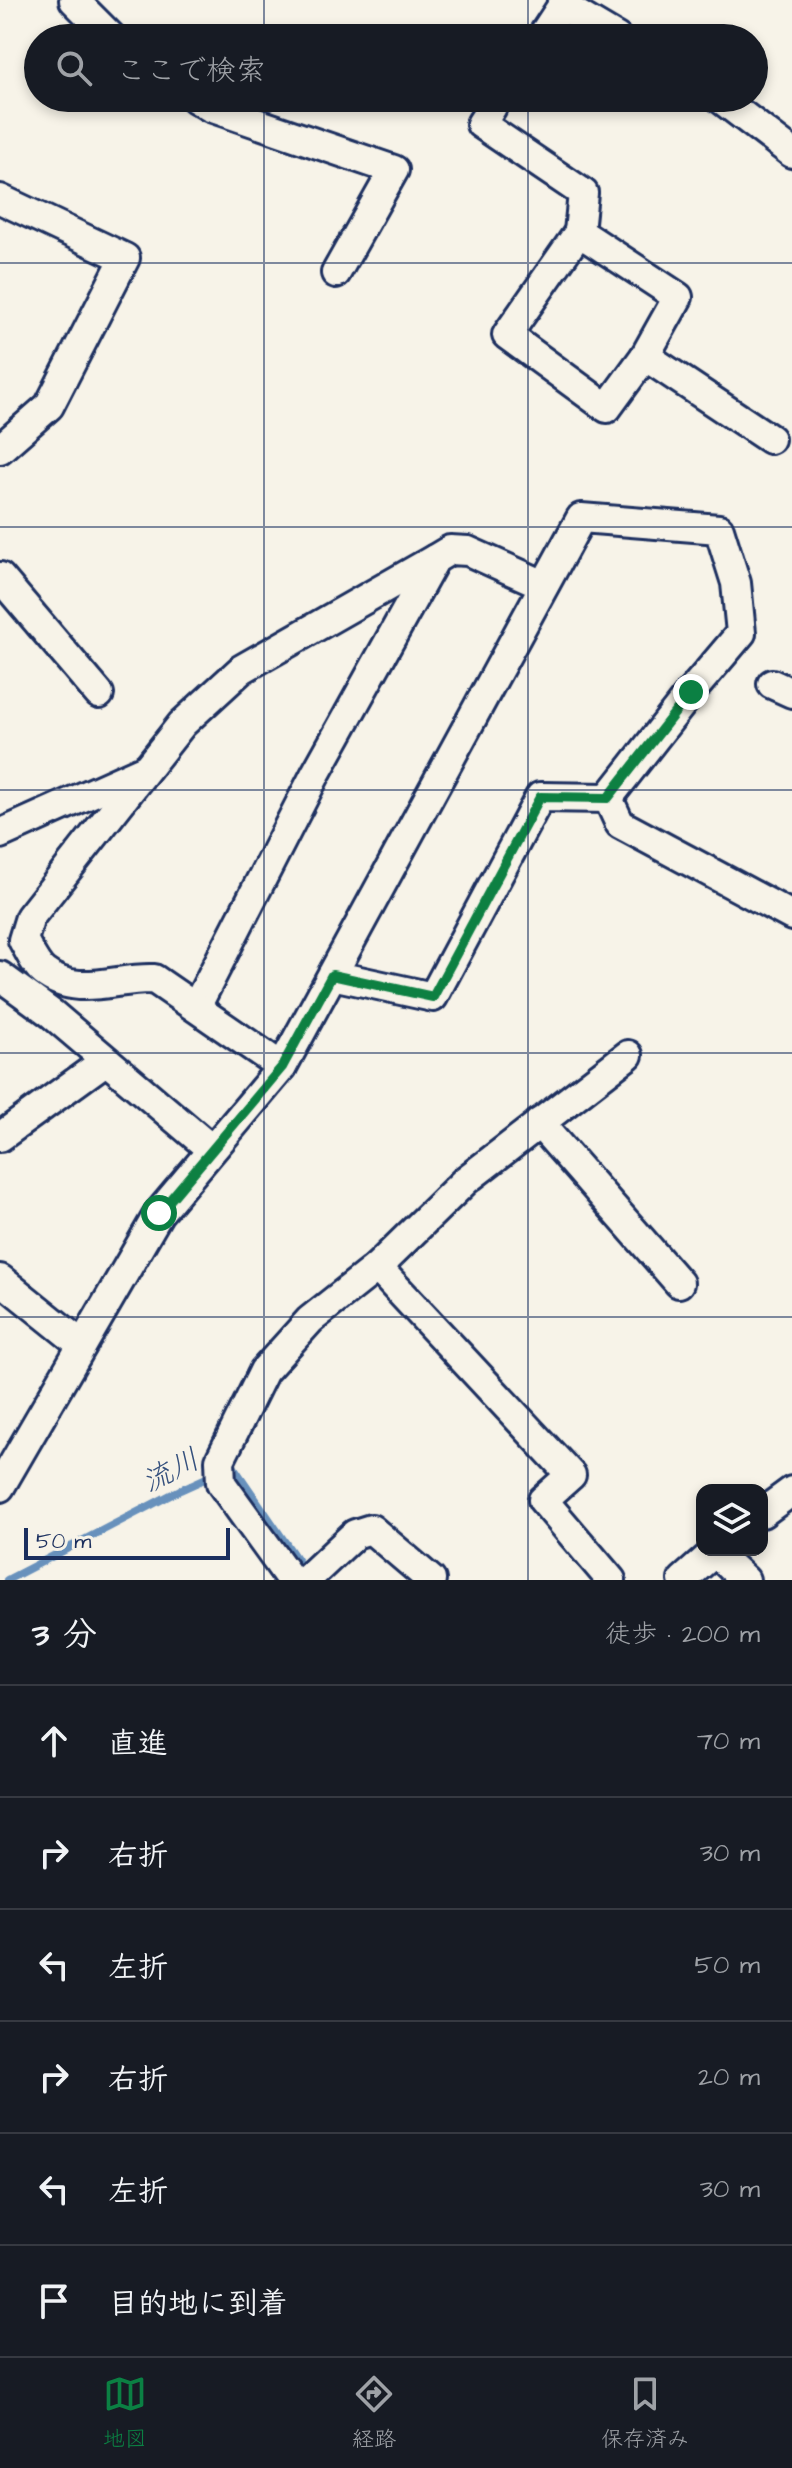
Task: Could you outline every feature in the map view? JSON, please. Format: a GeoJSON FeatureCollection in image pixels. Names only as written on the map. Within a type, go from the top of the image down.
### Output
{"type":"FeatureCollection","features":[{"type":"Feature","properties":{"kind":"street"},"geometry":{"type":"LineString","coordinates":[[74,0],[98,24]]}},
{"type":"Feature","properties":{"kind":"street"},"geometry":{"type":"LineString","coordinates":[[550,24],[564,3],[596,24]]}},
{"type":"Feature","properties":{"kind":"street"},"geometry":{"type":"LineString","coordinates":[[225,112],[394,170],[336,273]]}},
{"type":"Feature","properties":{"kind":"street"},"geometry":{"type":"LineString","coordinates":[[486,112],[481,124],[583,193],[579,232],[507,335],[607,408],[645,356],[678,297],[579,232]]}},
{"type":"Feature","properties":{"kind":"street"},"geometry":{"type":"LineString","coordinates":[[738,112],[792,153]]}},
{"type":"Feature","properties":{"kind":"street"},"geometry":{"type":"LineString","coordinates":[[0,199],[125,258],[49,406],[0,449]]}},
{"type":"Feature","properties":{"kind":"street"},"geometry":{"type":"LineString","coordinates":[[645,356],[770,439]]}},
{"type":"Feature","properties":{"kind":"street"},"geometry":{"type":"LineString","coordinates":[[0,1487],[159,1213],[282,1067],[581,518],[719,529],[736,583],[741,633],[608,798]]}},
{"type":"Feature","properties":{"kind":"street"},"geometry":{"type":"LineString","coordinates":[[282,1067],[154,979],[71,985],[43,971],[23,940],[30,917],[182,724],[242,669],[450,550],[468,551],[544,585]]}},
{"type":"Feature","properties":{"kind":"street"},"geometry":{"type":"LineString","coordinates":[[196,1007],[316,773],[435,559]]}},
{"type":"Feature","properties":{"kind":"street"},"geometry":{"type":"LineString","coordinates":[[0,577],[99,694]]}},
{"type":"Feature","properties":{"kind":"street"},"geometry":{"type":"LineString","coordinates":[[0,834],[148,768]]}},
{"type":"Feature","properties":{"kind":"street"},"geometry":{"type":"LineString","coordinates":[[332,975],[433,997],[540,797],[608,798]]}},
{"type":"Feature","properties":{"kind":"street"},"geometry":{"type":"LineString","coordinates":[[608,798],[620,824],[792,916]]}},
{"type":"Feature","properties":{"kind":"street"},"geometry":{"type":"LineString","coordinates":[[0,976],[52,1014],[211,1149]]}},
{"type":"Feature","properties":{"kind":"street"},"geometry":{"type":"LineString","coordinates":[[291,1580],[221,1483],[220,1460],[264,1371],[310,1320],[377,1267],[466,1180],[628,1055]]}},
{"type":"Feature","properties":{"kind":"street"},"geometry":{"type":"LineString","coordinates":[[0,1137],[105,1061]]}},
{"type":"Feature","properties":{"kind":"street"},"geometry":{"type":"LineString","coordinates":[[539,1123],[679,1283]]}},
{"type":"Feature","properties":{"kind":"street"},"geometry":{"type":"LineString","coordinates":[[377,1267],[571,1475],[543,1500],[611,1580]]}},
{"type":"Feature","properties":{"kind":"street"},"geometry":{"type":"LineString","coordinates":[[0,1279],[82,1345]]}},
{"type":"Feature","properties":{"kind":"street"},"geometry":{"type":"LineString","coordinates":[[768,1509],[792,1491]]}},
{"type":"Feature","properties":{"kind":"street"},"geometry":{"type":"LineString","coordinates":[[306,1580],[355,1534],[371,1529],[431,1580]]}},
{"type":"Feature","properties":{"kind":"street"},"geometry":{"type":"LineString","coordinates":[[683,1580],[710,1556]]}},
{"type":"Feature","properties":{"kind":"street"},"geometry":{"type":"LineString","coordinates":[[721,1556],[745,1580]]}},
{"type":"Feature","properties":{"kind":"waterway","name":"流川"},"geometry":{"type":"LineString","coordinates":[[7,1580],[180,1490],[233,1466],[306,1573]]}},
{"type":"Feature","properties":{"kind":"route"},"geometry":{"type":"LineString","coordinates":[[159,1213],[282,1067],[332,975],[433,997],[540,797],[608,798],[691,692]]}}]}
